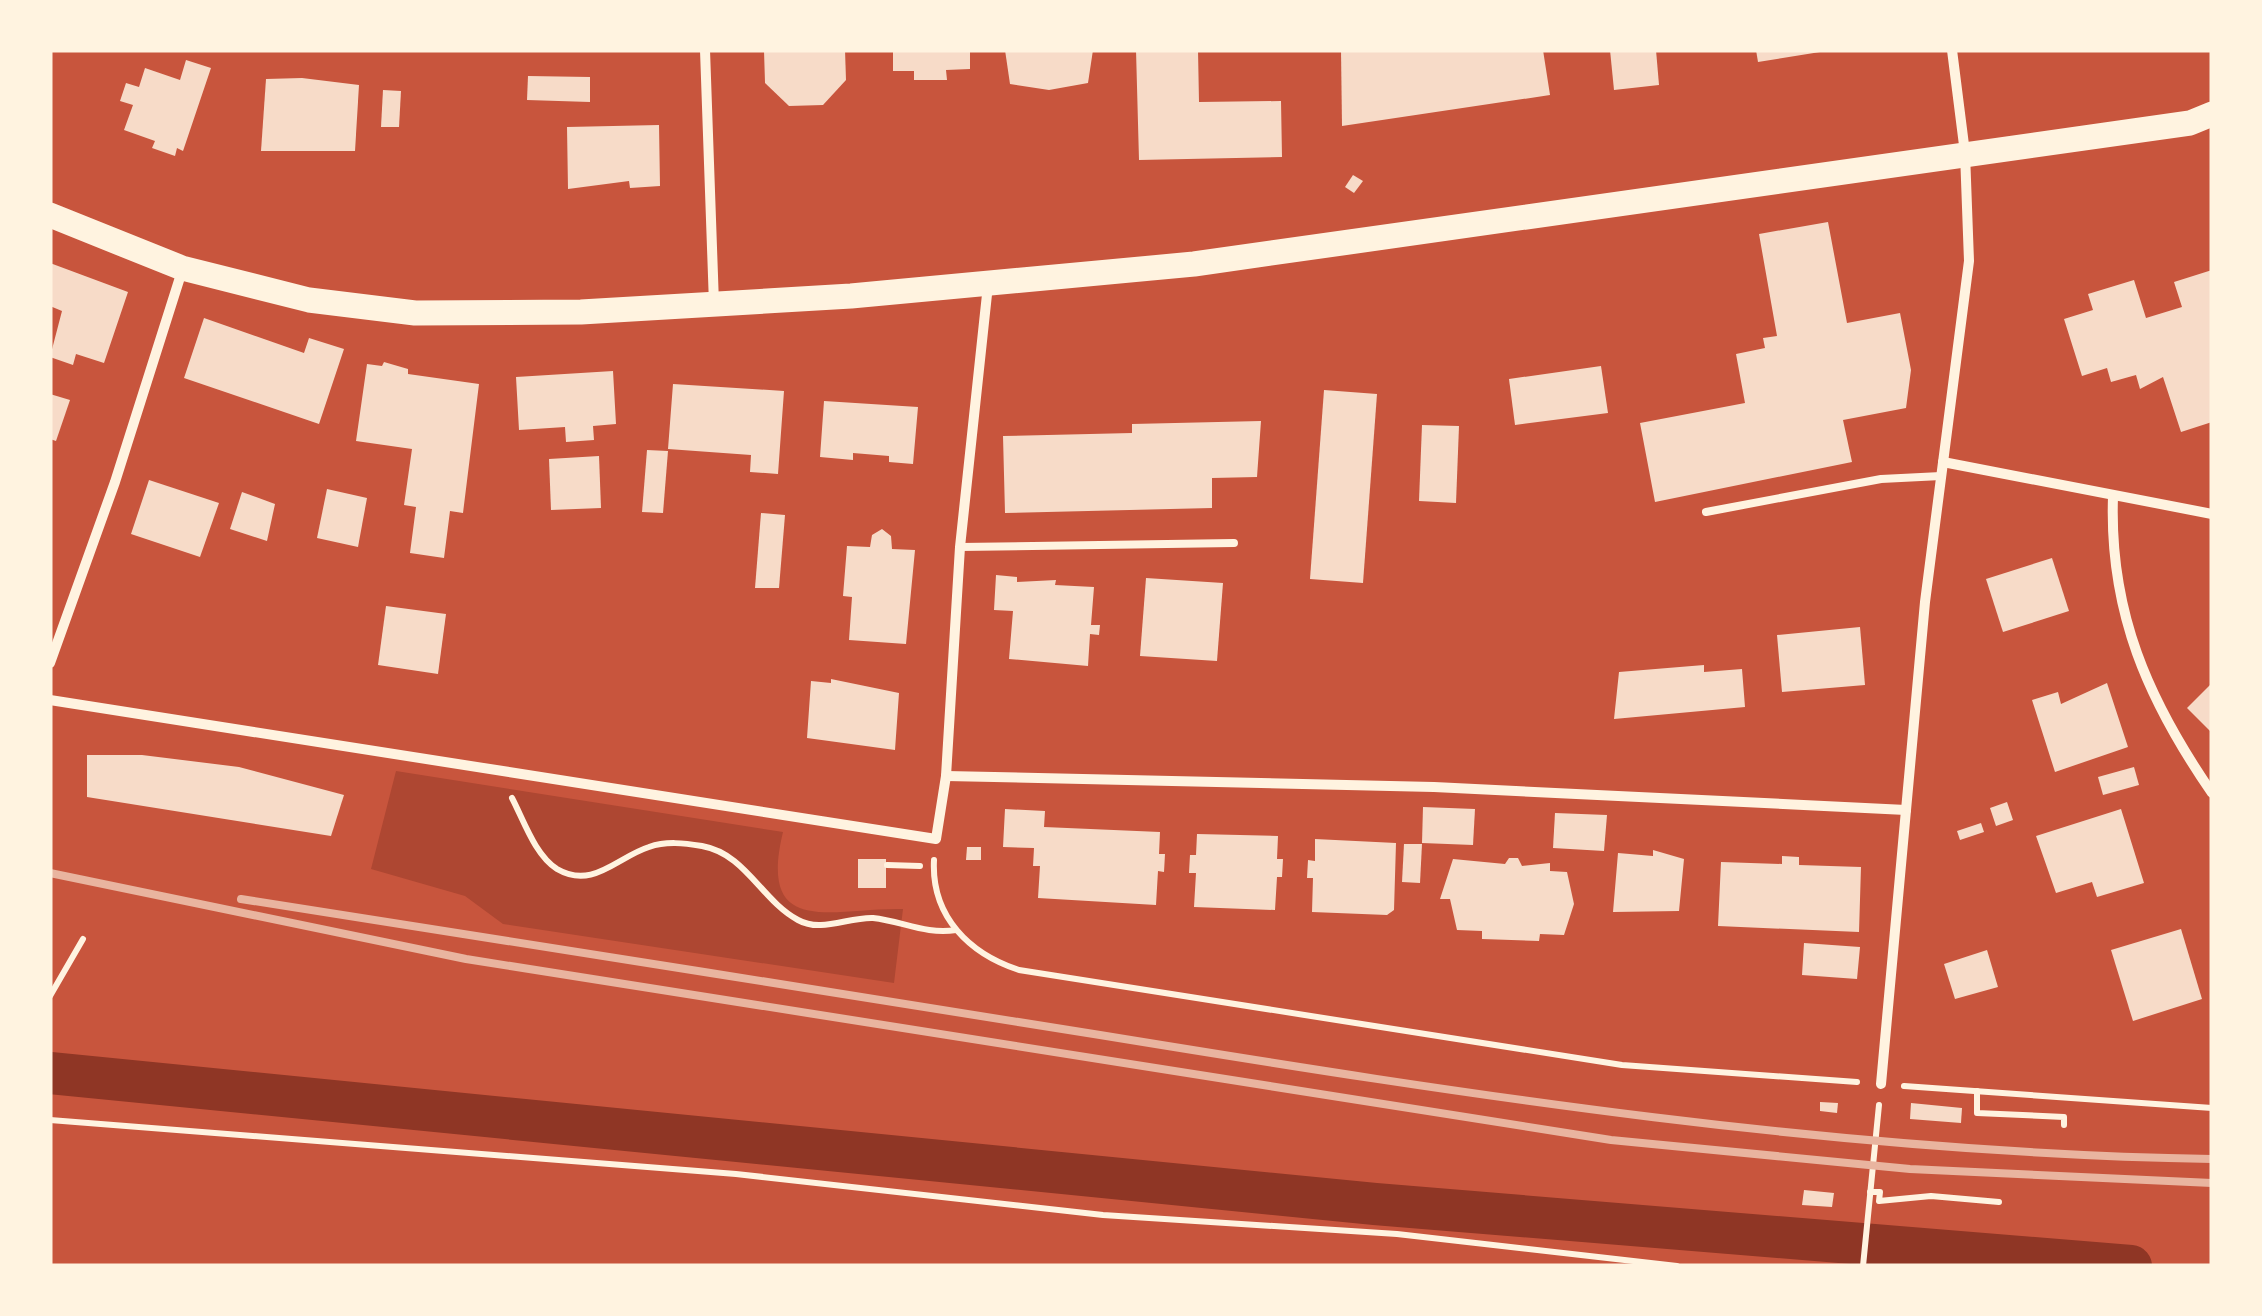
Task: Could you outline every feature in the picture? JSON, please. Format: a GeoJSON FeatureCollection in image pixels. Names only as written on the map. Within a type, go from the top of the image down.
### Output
{"type":"FeatureCollection","features":[{"type":"Feature","properties":{"kind":"main road"},"geometry":{"type":"LineString","coordinates":[[50,215],[182,268],[309,300],[415,313],[714,304],[988,285],[1302,250],[1965,152],[2205,121]]}},
{"type":"Feature","properties":{"kind":"street"},"geometry":{"type":"LineString","coordinates":[[705,50],[714,304]]}},
{"type":"Feature","properties":{"kind":"street"},"geometry":{"type":"LineString","coordinates":[[1881,1084],[1941,476],[1968,261],[1965,152],[1952,50]]}},
{"type":"Feature","properties":{"kind":"street"},"geometry":{"type":"LineString","coordinates":[[50,664],[114,482],[182,268]]}},
{"type":"Feature","properties":{"kind":"street"},"geometry":{"type":"LineString","coordinates":[[50,700],[936,839],[946,776],[960,547],[988,285]]}},
{"type":"Feature","properties":{"kind":"street"},"geometry":{"type":"LineString","coordinates":[[1943,462],[2212,514]]}},
{"type":"Feature","properties":{"kind":"street"},"geometry":{"type":"LineString","coordinates":[[2113,497],[2112,545],[2134,646],[2153,698],[2212,793]]}},
{"type":"Feature","properties":{"kind":"street"},"geometry":{"type":"LineString","coordinates":[[946,776],[1434,788],[1906,810]]}},
{"type":"Feature","properties":{"kind":"lane"},"geometry":{"type":"LineString","coordinates":[[1706,512],[1881,479],[1941,476]]}},
{"type":"Feature","properties":{"kind":"lane"},"geometry":{"type":"LineString","coordinates":[[960,547],[1234,544]]}},
{"type":"Feature","properties":{"kind":"path"},"geometry":{"type":"LineString","coordinates":[[498,768],[543,856],[558,869],[580,877],[599,874],[650,846],[689,844],[722,852],[737,862],[800,922],[817,926],[872,918],[925,931],[956,930]]}},
{"type":"Feature","properties":{"kind":"path"},"geometry":{"type":"LineString","coordinates":[[936,839],[934,866],[942,902],[956,930],[974,952],[1006,966],[1622,1066],[2212,1108]]}},
{"type":"Feature","properties":{"kind":"path"},"geometry":{"type":"LineString","coordinates":[[886,865],[934,866]]}},
{"type":"Feature","properties":{"kind":"path"},"geometry":{"type":"LineString","coordinates":[[50,996],[83,939]]}},
{"type":"Feature","properties":{"kind":"path"},"geometry":{"type":"LineString","coordinates":[[1862,1266],[1881,1084]]}},
{"type":"Feature","properties":{"kind":"path"},"geometry":{"type":"LineString","coordinates":[[1978,1092],[1976,1113],[2064,1117],[2064,1126]]}},
{"type":"Feature","properties":{"kind":"path"},"geometry":{"type":"LineString","coordinates":[[50,1120],[736,1174],[1103,1216],[1397,1234],[1677,1266]]}},
{"type":"Feature","properties":{"kind":"path"},"geometry":{"type":"LineString","coordinates":[[1870,1192],[1880,1192],[1880,1201],[1888,1202],[1932,1196],[1999,1202]]}},
{"type":"Feature","properties":{"kind":"shaded area"},"geometry":{"type":"Polygon","coordinates":[[[396,771],[783,832],[778,866],[781,889],[791,903],[807,910],[828,912],[903,909],[894,983],[503,924],[465,896],[371,869],[396,771]]]}},
{"type":"Feature","properties":{"kind":"building"},"geometry":{"type":"Polygon","coordinates":[[[764,50],[845,50],[846,80],[823,105],[789,106],[765,83],[764,50]]]}},
{"type":"Feature","properties":{"kind":"building"},"geometry":{"type":"Polygon","coordinates":[[[893,50],[970,50],[970,69],[946,70],[947,80],[914,80],[914,71],[893,71],[893,50]]]}},
{"type":"Feature","properties":{"kind":"building"},"geometry":{"type":"Polygon","coordinates":[[[1005,50],[1093,50],[1088,83],[1049,90],[1010,84],[1005,50]]]}},
{"type":"Feature","properties":{"kind":"building"},"geometry":{"type":"Polygon","coordinates":[[[1136,50],[1198,50],[1199,102],[1281,101],[1282,157],[1139,160],[1136,50]]]}},
{"type":"Feature","properties":{"kind":"building"},"geometry":{"type":"Polygon","coordinates":[[[1341,50],[1543,50],[1550,95],[1342,126],[1341,50]]]}},
{"type":"Feature","properties":{"kind":"building"},"geometry":{"type":"Polygon","coordinates":[[[1610,50],[1656,50],[1659,85],[1614,90],[1610,50]]]}},
{"type":"Feature","properties":{"kind":"building"},"geometry":{"type":"Polygon","coordinates":[[[1756,50],[1820,50],[1820,52],[1758,62],[1756,50]]]}},
{"type":"Feature","properties":{"kind":"building"},"geometry":{"type":"Polygon","coordinates":[[[186,60],[211,68],[183,151],[177,148],[175,156],[152,148],[155,141],[124,130],[133,105],[120,101],[126,83],[139,87],[145,68],[180,80],[186,60]]]}},
{"type":"Feature","properties":{"kind":"building"},"geometry":{"type":"Polygon","coordinates":[[[528,76],[590,77],[590,102],[527,100],[528,76]]]}},
{"type":"Feature","properties":{"kind":"building"},"geometry":{"type":"Polygon","coordinates":[[[302,78],[359,85],[355,151],[261,151],[266,79],[302,78]]]}},
{"type":"Feature","properties":{"kind":"building"},"geometry":{"type":"Polygon","coordinates":[[[383,90],[401,91],[399,127],[381,127],[383,90]]]}},
{"type":"Feature","properties":{"kind":"building"},"geometry":{"type":"Polygon","coordinates":[[[659,125],[660,186],[630,188],[629,181],[568,189],[567,127],[659,125]]]}},
{"type":"Feature","properties":{"kind":"building"},"geometry":{"type":"Polygon","coordinates":[[[1353,175],[1363,181],[1354,193],[1345,187],[1353,175]]]}},
{"type":"Feature","properties":{"kind":"building"},"geometry":{"type":"Polygon","coordinates":[[[1828,222],[1847,323],[1900,313],[1911,370],[1906,408],[1843,420],[1852,462],[1655,502],[1640,423],[1745,403],[1736,354],[1765,348],[1763,338],[1777,336],[1759,234],[1828,222]]]}},
{"type":"Feature","properties":{"kind":"building"},"geometry":{"type":"Polygon","coordinates":[[[50,263],[128,292],[104,363],[76,354],[73,365],[50,357],[62,311],[50,306],[50,263]]]}},
{"type":"Feature","properties":{"kind":"building"},"geometry":{"type":"Polygon","coordinates":[[[2212,270],[2212,422],[2181,432],[2163,377],[2140,389],[2136,375],[2111,382],[2107,368],[2082,376],[2064,319],[2093,310],[2088,294],[2134,280],[2146,318],[2182,307],[2174,282],[2212,270]]]}},
{"type":"Feature","properties":{"kind":"building"},"geometry":{"type":"Polygon","coordinates":[[[204,318],[304,353],[309,338],[344,349],[319,424],[184,378],[204,318]]]}},
{"type":"Feature","properties":{"kind":"building"},"geometry":{"type":"Polygon","coordinates":[[[384,362],[408,369],[408,374],[479,384],[463,513],[450,511],[444,558],[410,553],[416,507],[404,505],[412,449],[356,441],[367,364],[382,366],[384,362]]]}},
{"type":"Feature","properties":{"kind":"building"},"geometry":{"type":"Polygon","coordinates":[[[1601,366],[1608,413],[1515,425],[1509,379],[1601,366]]]}},
{"type":"Feature","properties":{"kind":"building"},"geometry":{"type":"Polygon","coordinates":[[[613,371],[616,424],[593,426],[594,440],[566,442],[565,427],[519,430],[516,377],[613,371]]]}},
{"type":"Feature","properties":{"kind":"building"},"geometry":{"type":"Polygon","coordinates":[[[673,384],[784,391],[778,474],[750,472],[751,455],[668,449],[673,384]]]}},
{"type":"Feature","properties":{"kind":"building"},"geometry":{"type":"Polygon","coordinates":[[[1324,390],[1377,394],[1363,583],[1310,579],[1324,390]]]}},
{"type":"Feature","properties":{"kind":"building"},"geometry":{"type":"Polygon","coordinates":[[[50,394],[70,400],[56,441],[50,439],[50,394]]]}},
{"type":"Feature","properties":{"kind":"building"},"geometry":{"type":"Polygon","coordinates":[[[824,401],[918,407],[913,464],[889,462],[889,456],[853,453],[853,460],[820,457],[824,401]]]}},
{"type":"Feature","properties":{"kind":"building"},"geometry":{"type":"Polygon","coordinates":[[[1261,421],[1257,477],[1212,478],[1212,508],[1005,513],[1003,436],[1132,433],[1132,424],[1261,421]]]}},
{"type":"Feature","properties":{"kind":"building"},"geometry":{"type":"Polygon","coordinates":[[[1422,425],[1459,426],[1456,503],[1419,501],[1422,425]]]}},
{"type":"Feature","properties":{"kind":"building"},"geometry":{"type":"Polygon","coordinates":[[[647,450],[668,451],[663,513],[642,512],[647,450]]]}},
{"type":"Feature","properties":{"kind":"building"},"geometry":{"type":"Polygon","coordinates":[[[599,456],[601,508],[551,510],[549,459],[599,456]]]}},
{"type":"Feature","properties":{"kind":"building"},"geometry":{"type":"Polygon","coordinates":[[[149,480],[219,503],[200,557],[131,534],[149,480]]]}},
{"type":"Feature","properties":{"kind":"building"},"geometry":{"type":"Polygon","coordinates":[[[327,489],[367,498],[358,547],[317,538],[327,489]]]}},
{"type":"Feature","properties":{"kind":"building"},"geometry":{"type":"Polygon","coordinates":[[[242,492],[275,504],[267,541],[230,529],[242,492]]]}},
{"type":"Feature","properties":{"kind":"building"},"geometry":{"type":"Polygon","coordinates":[[[761,513],[785,515],[779,588],[755,588],[761,513]]]}},
{"type":"Feature","properties":{"kind":"building"},"geometry":{"type":"Polygon","coordinates":[[[882,529],[891,536],[892,549],[915,550],[906,644],[849,640],[852,597],[843,596],[847,546],[870,547],[872,535],[882,529]]]}},
{"type":"Feature","properties":{"kind":"building"},"geometry":{"type":"Polygon","coordinates":[[[2052,558],[2069,611],[2003,632],[1986,579],[2052,558]]]}},
{"type":"Feature","properties":{"kind":"building"},"geometry":{"type":"Polygon","coordinates":[[[996,575],[1017,577],[1017,582],[1056,580],[1055,585],[1094,587],[1091,625],[1100,625],[1099,635],[1090,634],[1088,666],[1009,659],[1013,611],[994,610],[996,575]]]}},
{"type":"Feature","properties":{"kind":"building"},"geometry":{"type":"Polygon","coordinates":[[[1146,578],[1223,583],[1217,661],[1140,656],[1146,578]]]}},
{"type":"Feature","properties":{"kind":"building"},"geometry":{"type":"Polygon","coordinates":[[[386,606],[446,614],[438,674],[378,665],[386,606]]]}},
{"type":"Feature","properties":{"kind":"building"},"geometry":{"type":"Polygon","coordinates":[[[1860,627],[1865,685],[1782,692],[1777,635],[1860,627]]]}},
{"type":"Feature","properties":{"kind":"building"},"geometry":{"type":"Polygon","coordinates":[[[1704,665],[1704,672],[1742,669],[1745,707],[1614,719],[1619,672],[1704,665]]]}},
{"type":"Feature","properties":{"kind":"building"},"geometry":{"type":"Polygon","coordinates":[[[831,679],[899,693],[895,750],[807,738],[811,681],[831,683],[831,679]]]}},
{"type":"Feature","properties":{"kind":"building"},"geometry":{"type":"Polygon","coordinates":[[[2107,683],[2128,747],[2055,772],[2032,700],[2058,692],[2061,704],[2107,683]]]}},
{"type":"Feature","properties":{"kind":"building"},"geometry":{"type":"Polygon","coordinates":[[[2212,683],[2212,733],[2187,708],[2212,683]]]}},
{"type":"Feature","properties":{"kind":"building"},"geometry":{"type":"Polygon","coordinates":[[[87,755],[142,755],[239,767],[344,795],[331,836],[87,797],[87,755]]]}},
{"type":"Feature","properties":{"kind":"building"},"geometry":{"type":"Polygon","coordinates":[[[2134,767],[2139,785],[2103,795],[2098,777],[2134,767]]]}},
{"type":"Feature","properties":{"kind":"building"},"geometry":{"type":"Polygon","coordinates":[[[2007,802],[2013,820],[1996,826],[1990,808],[2007,802]]]}},
{"type":"Feature","properties":{"kind":"building"},"geometry":{"type":"Polygon","coordinates":[[[1423,807],[1475,809],[1473,845],[1422,843],[1423,807]]]}},
{"type":"Feature","properties":{"kind":"building"},"geometry":{"type":"Polygon","coordinates":[[[1005,809],[1045,811],[1044,827],[1160,832],[1159,854],[1165,854],[1164,872],[1158,871],[1156,905],[1038,898],[1040,866],[1033,866],[1034,848],[1003,847],[1005,809]]]}},
{"type":"Feature","properties":{"kind":"building"},"geometry":{"type":"Polygon","coordinates":[[[2121,809],[2144,883],[2097,897],[2092,882],[2056,893],[2036,836],[2121,809]]]}},
{"type":"Feature","properties":{"kind":"building"},"geometry":{"type":"Polygon","coordinates":[[[1555,813],[1607,815],[1604,851],[1553,848],[1555,813]]]}},
{"type":"Feature","properties":{"kind":"building"},"geometry":{"type":"Polygon","coordinates":[[[1981,823],[1984,832],[1960,840],[1957,831],[1981,823]]]}},
{"type":"Feature","properties":{"kind":"building"},"geometry":{"type":"Polygon","coordinates":[[[1197,834],[1278,836],[1277,859],[1283,859],[1282,877],[1277,877],[1275,910],[1194,907],[1196,873],[1189,873],[1190,855],[1196,855],[1197,834]]]}},
{"type":"Feature","properties":{"kind":"building"},"geometry":{"type":"Polygon","coordinates":[[[1315,839],[1396,843],[1394,910],[1387,915],[1312,912],[1313,878],[1307,878],[1308,860],[1315,861],[1315,839]]]}},
{"type":"Feature","properties":{"kind":"building"},"geometry":{"type":"Polygon","coordinates":[[[1404,844],[1422,844],[1420,883],[1402,882],[1404,844]]]}},
{"type":"Feature","properties":{"kind":"building"},"geometry":{"type":"Polygon","coordinates":[[[967,847],[981,847],[981,860],[966,860],[967,847]]]}},
{"type":"Feature","properties":{"kind":"building"},"geometry":{"type":"Polygon","coordinates":[[[1653,850],[1684,859],[1679,911],[1613,912],[1618,853],[1653,856],[1653,850]]]}},
{"type":"Feature","properties":{"kind":"building"},"geometry":{"type":"Polygon","coordinates":[[[1782,856],[1799,857],[1799,865],[1861,867],[1859,932],[1718,926],[1721,862],[1782,864],[1782,856]]]}},
{"type":"Feature","properties":{"kind":"building"},"geometry":{"type":"Polygon","coordinates":[[[1509,858],[1518,858],[1522,866],[1550,863],[1550,871],[1567,872],[1574,904],[1564,935],[1540,934],[1539,941],[1482,939],[1482,931],[1457,930],[1450,899],[1440,899],[1453,859],[1505,864],[1509,858]]]}},
{"type":"Feature","properties":{"kind":"building"},"geometry":{"type":"Polygon","coordinates":[[[858,859],[886,859],[886,888],[858,888],[858,859]]]}},
{"type":"Feature","properties":{"kind":"building"},"geometry":{"type":"Polygon","coordinates":[[[2181,929],[2202,999],[2133,1021],[2111,950],[2181,929]]]}},
{"type":"Feature","properties":{"kind":"building"},"geometry":{"type":"Polygon","coordinates":[[[1804,943],[1860,947],[1857,979],[1802,975],[1804,943]]]}},
{"type":"Feature","properties":{"kind":"building"},"geometry":{"type":"Polygon","coordinates":[[[1987,950],[1998,987],[1955,999],[1944,964],[1987,950]]]}},
{"type":"Feature","properties":{"kind":"building"},"geometry":{"type":"Polygon","coordinates":[[[1820,1102],[1838,1103],[1837,1113],[1820,1111],[1820,1102]]]}},
{"type":"Feature","properties":{"kind":"building"},"geometry":{"type":"Polygon","coordinates":[[[1911,1103],[1962,1108],[1961,1123],[1910,1119],[1911,1103]]]}},
{"type":"Feature","properties":{"kind":"building"},"geometry":{"type":"Polygon","coordinates":[[[1804,1190],[1834,1193],[1832,1207],[1802,1205],[1804,1190]]]}},
{"type":"Feature","properties":{"kind":"waterway"},"geometry":{"type":"LineString","coordinates":[[50,1073],[1375,1204],[2131,1266]]}},
{"type":"Feature","properties":{"kind":"railway"},"geometry":{"type":"LineString","coordinates":[[50,873],[466,959],[1611,1140],[1910,1169],[2212,1183]]}},
{"type":"Feature","properties":{"kind":"railway"},"geometry":{"type":"LineString","coordinates":[[241,899],[1515,1099],[1932,1146],[2212,1159]]}}]}
